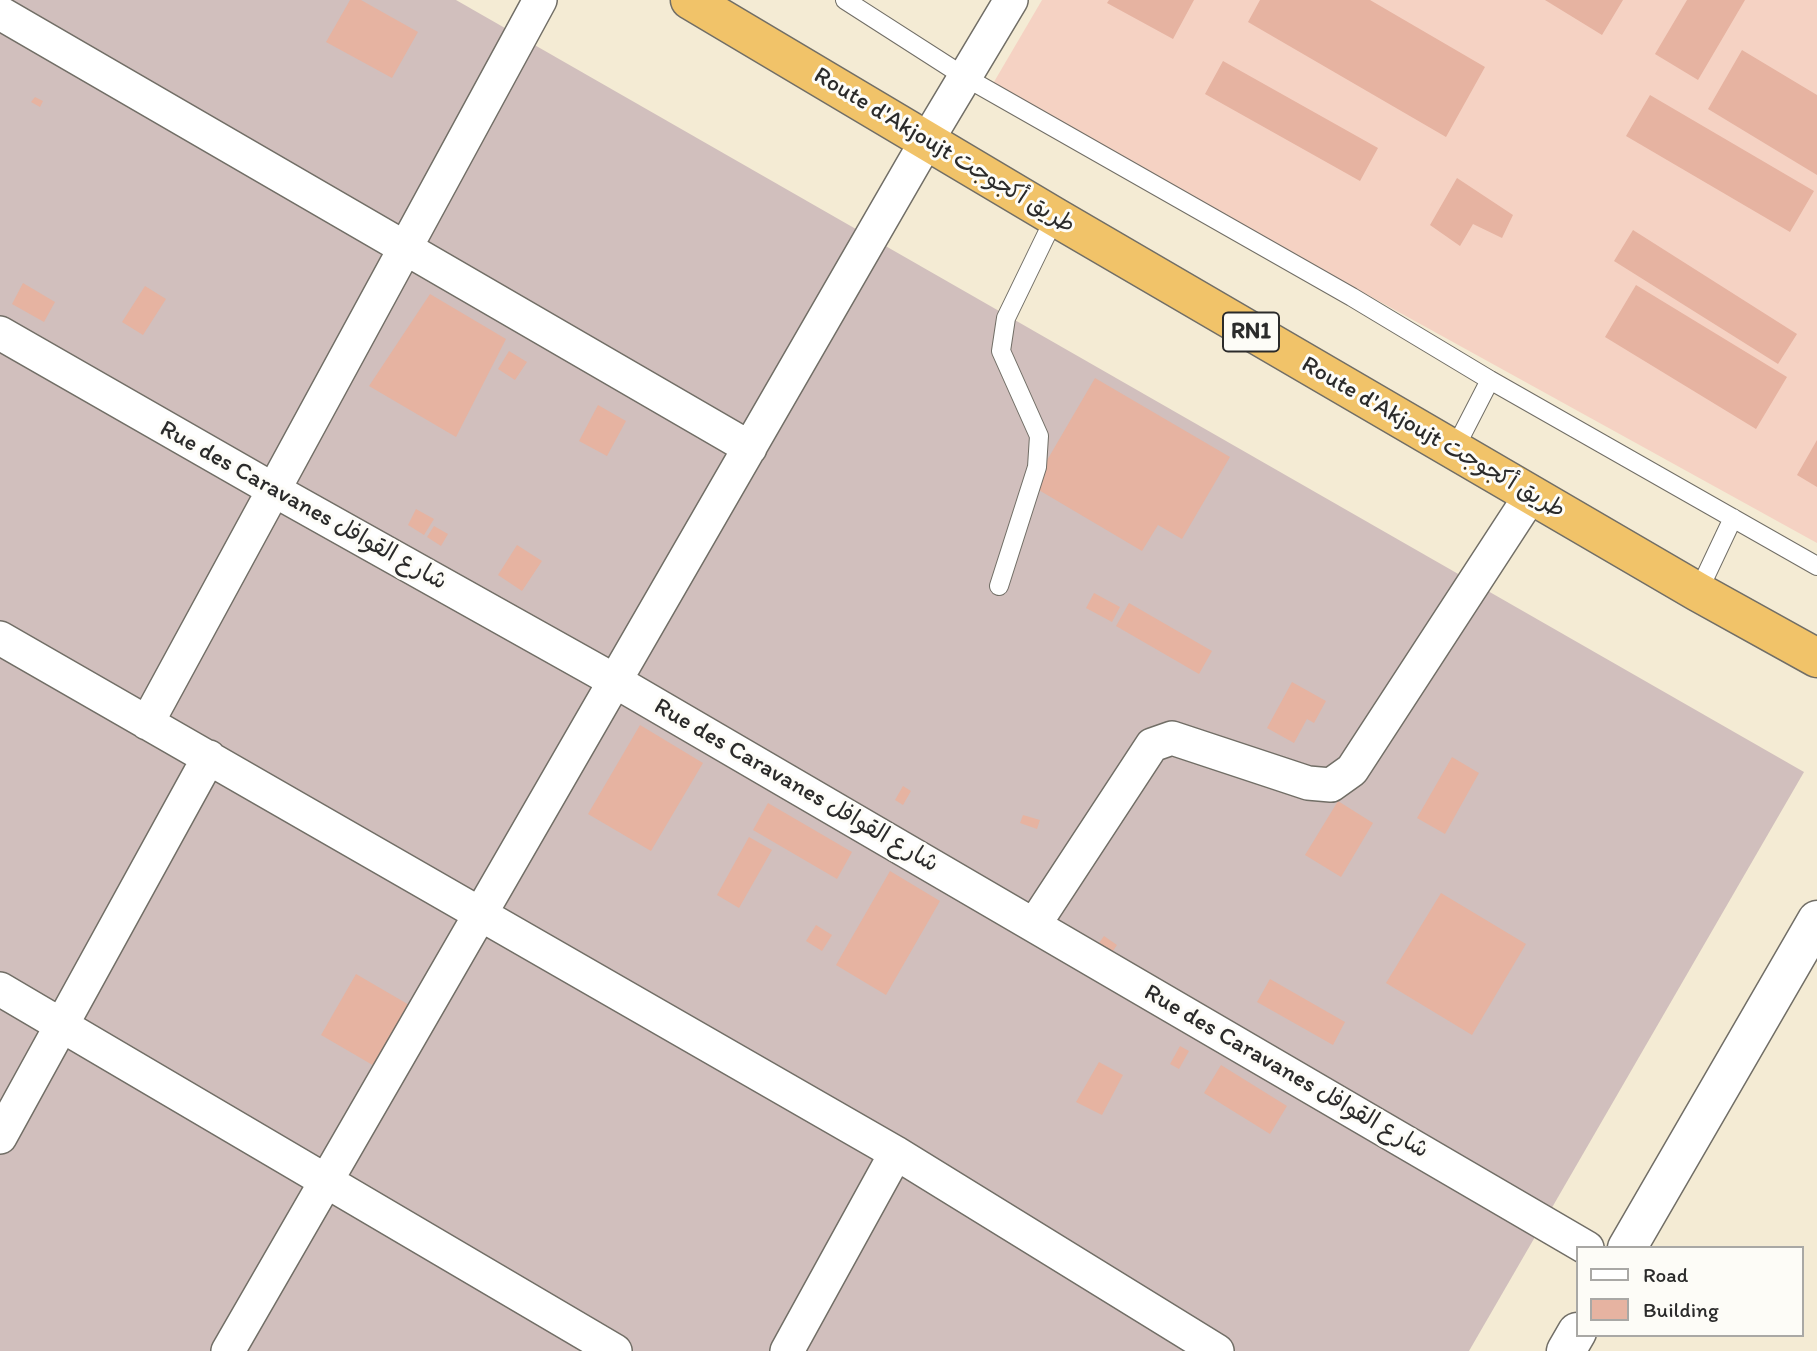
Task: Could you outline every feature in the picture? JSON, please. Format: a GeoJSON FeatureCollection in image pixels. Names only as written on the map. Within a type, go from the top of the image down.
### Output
{"type":"FeatureCollection","features":[{"type":"Feature","properties":{"kind":"highway","name":"Route d'Akjoujt طريق أكجوجت"},"geometry":{"type":"LineString","coordinates":[[690,0],[1055,218],[1817,658]]}},
{"type":"Feature","properties":{"kind":"street"},"geometry":{"type":"LineString","coordinates":[[148,723],[540,0]]}},
{"type":"Feature","properties":{"kind":"street"},"geometry":{"type":"LineString","coordinates":[[228,1351],[926,142],[1011,0]]}},
{"type":"Feature","properties":{"kind":"street"},"geometry":{"type":"LineString","coordinates":[[0,13],[750,448]]}},
{"type":"Feature","properties":{"kind":"street","name":"Rue des Caravanes شارع القوافل"},"geometry":{"type":"LineString","coordinates":[[0,333],[615,681],[1584,1246]]}},
{"type":"Feature","properties":{"kind":"street"},"geometry":{"type":"LineString","coordinates":[[1034,925],[1152,745],[1172,738],[1308,783],[1331,785],[1352,771],[1531,495]]}},
{"type":"Feature","properties":{"kind":"street"},"geometry":{"type":"LineString","coordinates":[[0,638],[896,1153],[1217,1351]]}},
{"type":"Feature","properties":{"kind":"street"},"geometry":{"type":"LineString","coordinates":[[0,1137],[209,757]]}},
{"type":"Feature","properties":{"kind":"street"},"geometry":{"type":"LineString","coordinates":[[1628,1246],[1817,920]]}},
{"type":"Feature","properties":{"kind":"street"},"geometry":{"type":"LineString","coordinates":[[0,989],[615,1351]]}},
{"type":"Feature","properties":{"kind":"street"},"geometry":{"type":"LineString","coordinates":[[787,1351],[896,1153]]}},
{"type":"Feature","properties":{"kind":"street"},"geometry":{"type":"LineString","coordinates":[[1566,1351],[1576,1334]]}},
{"type":"Feature","properties":{"kind":"lane"},"geometry":{"type":"LineString","coordinates":[[845,0],[965,77],[1817,566]]}},
{"type":"Feature","properties":{"kind":"lane"},"geometry":{"type":"LineString","coordinates":[[999,586],[1037,467],[1039,436],[1001,351],[1004,329],[1006,318],[1055,218]]}},
{"type":"Feature","properties":{"kind":"lane"},"geometry":{"type":"LineString","coordinates":[[1454,450],[1490,380]]}},
{"type":"Feature","properties":{"kind":"lane"},"geometry":{"type":"LineString","coordinates":[[1699,592],[1733,518]]}},
{"type":"Feature","properties":{"kind":"shaded area"},"geometry":{"type":"Polygon","coordinates":[[[0,0],[456,0],[1804,772],[1469,1351],[0,1351],[0,0]]]}},
{"type":"Feature","properties":{"kind":"shaded area"},"geometry":{"type":"Polygon","coordinates":[[[1042,0],[1817,0],[1817,543],[991,87],[1042,0]]]}},
{"type":"Feature","properties":{"kind":"building"},"geometry":{"type":"Polygon","coordinates":[[[350,0],[361,0],[418,32],[392,78],[326,42],[350,0]]]}},
{"type":"Feature","properties":{"kind":"building"},"geometry":{"type":"Polygon","coordinates":[[[1109,0],[1194,0],[1173,39],[1107,3],[1109,0]]]}},
{"type":"Feature","properties":{"kind":"building"},"geometry":{"type":"Polygon","coordinates":[[[1260,0],[1370,0],[1485,67],[1446,137],[1248,22],[1260,0]]]}},
{"type":"Feature","properties":{"kind":"building"},"geometry":{"type":"Polygon","coordinates":[[[1545,0],[1623,0],[1602,35],[1545,0]]]}},
{"type":"Feature","properties":{"kind":"building"},"geometry":{"type":"Polygon","coordinates":[[[1687,0],[1745,0],[1698,80],[1655,54],[1687,0]]]}},
{"type":"Feature","properties":{"kind":"building"},"geometry":{"type":"Polygon","coordinates":[[[1742,50],[1817,95],[1817,175],[1708,109],[1742,50]]]}},
{"type":"Feature","properties":{"kind":"building"},"geometry":{"type":"Polygon","coordinates":[[[1223,61],[1378,148],[1360,181],[1205,94],[1223,61]]]}},
{"type":"Feature","properties":{"kind":"building"},"geometry":{"type":"Polygon","coordinates":[[[1650,95],[1814,191],[1790,232],[1626,136],[1650,95]]]}},
{"type":"Feature","properties":{"kind":"building"},"geometry":{"type":"Polygon","coordinates":[[[35,97],[43,101],[40,107],[31,102],[35,97]]]}},
{"type":"Feature","properties":{"kind":"building"},"geometry":{"type":"Polygon","coordinates":[[[1457,178],[1513,215],[1502,238],[1473,224],[1460,246],[1430,225],[1457,178]]]}},
{"type":"Feature","properties":{"kind":"building"},"geometry":{"type":"Polygon","coordinates":[[[1633,230],[1797,334],[1778,364],[1614,261],[1633,230]]]}},
{"type":"Feature","properties":{"kind":"building"},"geometry":{"type":"Polygon","coordinates":[[[23,283],[55,302],[44,322],[12,304],[23,283]]]}},
{"type":"Feature","properties":{"kind":"building"},"geometry":{"type":"Polygon","coordinates":[[[1636,285],[1787,377],[1756,429],[1605,337],[1636,285]]]}},
{"type":"Feature","properties":{"kind":"building"},"geometry":{"type":"Polygon","coordinates":[[[145,286],[166,299],[143,335],[122,322],[145,286]]]}},
{"type":"Feature","properties":{"kind":"building"},"geometry":{"type":"Polygon","coordinates":[[[430,294],[506,339],[456,437],[369,386],[430,294]]]}},
{"type":"Feature","properties":{"kind":"building"},"geometry":{"type":"Polygon","coordinates":[[[509,351],[527,362],[515,380],[498,369],[509,351]]]}},
{"type":"Feature","properties":{"kind":"building"},"geometry":{"type":"Polygon","coordinates":[[[1095,378],[1230,457],[1182,539],[1158,525],[1142,551],[1032,486],[1095,378]]]}},
{"type":"Feature","properties":{"kind":"building"},"geometry":{"type":"Polygon","coordinates":[[[598,405],[626,421],[607,456],[579,441],[598,405]]]}},
{"type":"Feature","properties":{"kind":"building"},"geometry":{"type":"Polygon","coordinates":[[[1817,440],[1817,487],[1797,475],[1817,440]]]}},
{"type":"Feature","properties":{"kind":"building"},"geometry":{"type":"Polygon","coordinates":[[[416,509],[434,519],[424,535],[408,525],[416,509]]]}},
{"type":"Feature","properties":{"kind":"building"},"geometry":{"type":"Polygon","coordinates":[[[434,526],[448,534],[441,546],[427,537],[434,526]]]}},
{"type":"Feature","properties":{"kind":"building"},"geometry":{"type":"Polygon","coordinates":[[[517,545],[542,561],[522,591],[498,575],[517,545]]]}},
{"type":"Feature","properties":{"kind":"building"},"geometry":{"type":"Polygon","coordinates":[[[1094,593],[1120,607],[1112,622],[1086,608],[1094,593]]]}},
{"type":"Feature","properties":{"kind":"building"},"geometry":{"type":"Polygon","coordinates":[[[1129,603],[1212,651],[1199,674],[1116,626],[1129,603]]]}},
{"type":"Feature","properties":{"kind":"building"},"geometry":{"type":"Polygon","coordinates":[[[1292,682],[1326,701],[1314,723],[1307,719],[1294,743],[1267,728],[1292,682]]]}},
{"type":"Feature","properties":{"kind":"building"},"geometry":{"type":"Polygon","coordinates":[[[640,725],[703,763],[651,851],[588,814],[640,725]]]}},
{"type":"Feature","properties":{"kind":"building"},"geometry":{"type":"Polygon","coordinates":[[[1452,757],[1479,773],[1445,834],[1417,818],[1452,757]]]}},
{"type":"Feature","properties":{"kind":"building"},"geometry":{"type":"Polygon","coordinates":[[[903,786],[911,791],[903,805],[895,800],[903,786]]]}},
{"type":"Feature","properties":{"kind":"building"},"geometry":{"type":"Polygon","coordinates":[[[1338,801],[1373,823],[1341,877],[1305,855],[1338,801]]]}},
{"type":"Feature","properties":{"kind":"building"},"geometry":{"type":"Polygon","coordinates":[[[768,803],[852,852],[837,879],[753,830],[768,803]]]}},
{"type":"Feature","properties":{"kind":"building"},"geometry":{"type":"Polygon","coordinates":[[[1023,815],[1040,820],[1037,829],[1020,823],[1023,815]]]}},
{"type":"Feature","properties":{"kind":"building"},"geometry":{"type":"Polygon","coordinates":[[[749,837],[772,850],[739,908],[717,895],[749,837]]]}},
{"type":"Feature","properties":{"kind":"building"},"geometry":{"type":"Polygon","coordinates":[[[890,871],[940,901],[886,995],[836,965],[890,871]]]}},
{"type":"Feature","properties":{"kind":"building"},"geometry":{"type":"Polygon","coordinates":[[[1441,893],[1526,944],[1472,1035],[1386,983],[1441,893]]]}},
{"type":"Feature","properties":{"kind":"building"},"geometry":{"type":"Polygon","coordinates":[[[816,925],[832,935],[822,951],[806,941],[816,925]]]}},
{"type":"Feature","properties":{"kind":"building"},"geometry":{"type":"Polygon","coordinates":[[[1104,936],[1117,945],[1107,960],[1094,950],[1104,936]]]}},
{"type":"Feature","properties":{"kind":"building"},"geometry":{"type":"Polygon","coordinates":[[[356,974],[411,1006],[376,1067],[321,1035],[356,974]]]}},
{"type":"Feature","properties":{"kind":"building"},"geometry":{"type":"Polygon","coordinates":[[[1270,979],[1345,1022],[1333,1045],[1257,1002],[1270,979]]]}},
{"type":"Feature","properties":{"kind":"building"},"geometry":{"type":"Polygon","coordinates":[[[1180,1046],[1189,1051],[1179,1069],[1170,1064],[1180,1046]]]}},
{"type":"Feature","properties":{"kind":"building"},"geometry":{"type":"Polygon","coordinates":[[[1099,1062],[1123,1075],[1102,1115],[1076,1102],[1099,1062]]]}},
{"type":"Feature","properties":{"kind":"building"},"geometry":{"type":"Polygon","coordinates":[[[1221,1065],[1287,1106],[1270,1134],[1204,1093],[1221,1065]]]}}]}
